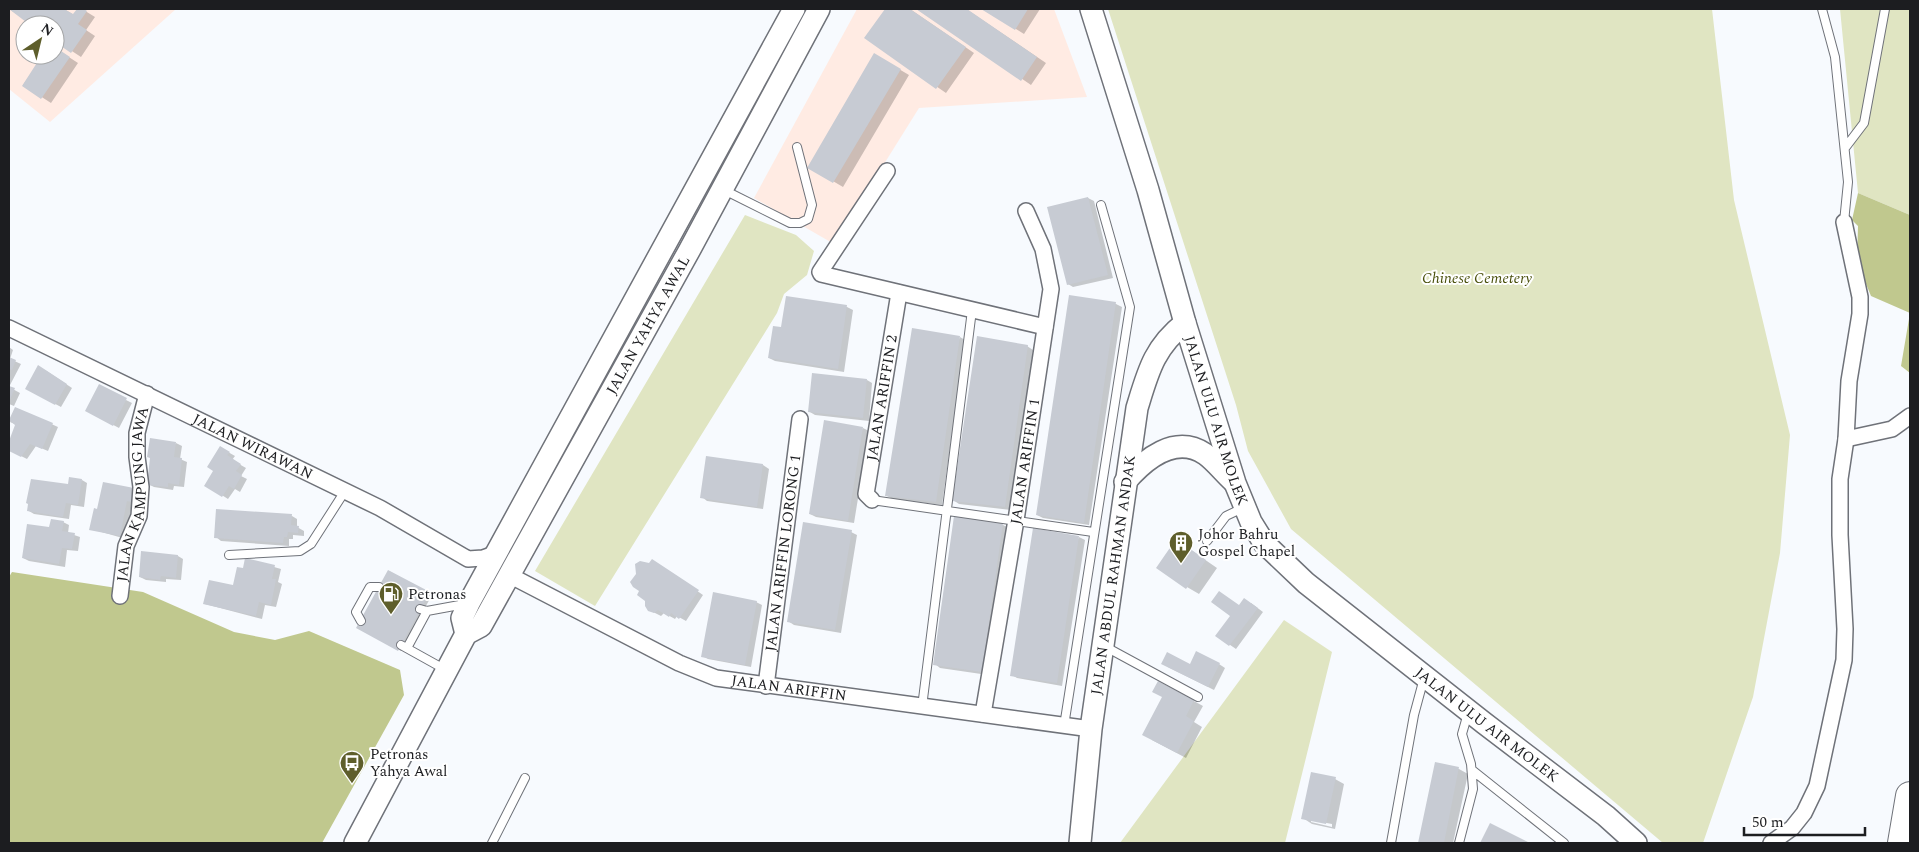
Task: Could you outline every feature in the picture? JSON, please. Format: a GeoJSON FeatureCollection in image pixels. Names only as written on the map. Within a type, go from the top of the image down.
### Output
{"type":"FeatureCollection","features":[{"type":"Feature","properties":{"kind":"highway"},"geometry":{"type":"LineString","coordinates":[[1902,843],[1910,796]]}},
{"type":"Feature","properties":{"kind":"street","name":"JALAN YAHYA AWAL"},"geometry":{"type":"LineString","coordinates":[[466,634],[462,618],[472,597],[794,9]]}},
{"type":"Feature","properties":{"kind":"street","name":"JALAN YAHYA AWAL"},"geometry":{"type":"LineString","coordinates":[[355,843],[466,634],[481,626],[820,9]]}},
{"type":"Feature","properties":{"kind":"street","name":"JALAN ULU AIR MOLEK"},"geometry":{"type":"LineString","coordinates":[[1092,9],[1148,190],[1185,323],[1235,483],[1251,522],[1264,543],[1306,583],[1468,711],[1606,816],[1636,843]]}},
{"type":"Feature","properties":{"kind":"street"},"geometry":{"type":"LineString","coordinates":[[887,171],[820,272],[823,276],[1045,327]]}},
{"type":"Feature","properties":{"kind":"street","name":"JALAN ARIFFIN 1"},"geometry":{"type":"LineString","coordinates":[[983,714],[1016,520],[1050,289],[1044,249],[1026,211]]}},
{"type":"Feature","properties":{"kind":"street"},"geometry":{"type":"LineString","coordinates":[[1772,843],[1792,828],[1804,813],[1818,786],[1839,692],[1844,660],[1845,629],[1840,535],[1840,478],[1846,438],[1849,381],[1860,314],[1860,297],[1844,222]]}},
{"type":"Feature","properties":{"kind":"street","name":"JALAN ARIFFIN 2"},"geometry":{"type":"LineString","coordinates":[[872,500],[866,494],[899,293]]}},
{"type":"Feature","properties":{"kind":"street","name":"JALAN ABDUL RAHMAN ANDAK"},"geometry":{"type":"LineString","coordinates":[[1080,843],[1090,729],[1137,408],[1148,370],[1168,337],[1185,323]]}},
{"type":"Feature","properties":{"kind":"street","name":"JALAN WIRAWAN"},"geometry":{"type":"LineString","coordinates":[[9,328],[345,491],[468,559]]}},
{"type":"Feature","properties":{"kind":"street","name":"JALAN KAMPUNG JAWA"},"geometry":{"type":"LineString","coordinates":[[120,596],[126,546],[138,516],[141,488],[136,433],[147,394]]}},
{"type":"Feature","properties":{"kind":"street"},"geometry":{"type":"LineString","coordinates":[[1846,438],[1892,429],[1910,416]]}},
{"type":"Feature","properties":{"kind":"street","name":"JALAN ARIFFIN LORONG 1"},"geometry":{"type":"LineString","coordinates":[[766,686],[800,419]]}},
{"type":"Feature","properties":{"kind":"street"},"geometry":{"type":"LineString","coordinates":[[1125,482],[1139,466],[1154,455],[1168,448],[1191,447],[1206,454],[1235,483]]}},
{"type":"Feature","properties":{"kind":"street"},"geometry":{"type":"LineString","coordinates":[[472,597],[473,573],[468,559],[483,558],[497,553]]}},
{"type":"Feature","properties":{"kind":"street","name":"JALAN ARIFFIN"},"geometry":{"type":"LineString","coordinates":[[509,575],[679,663],[716,678],[1090,729]]}},
{"type":"Feature","properties":{"kind":"lane"},"geometry":{"type":"LineString","coordinates":[[1822,9],[1835,57],[1845,148],[1848,188],[1844,222]]}},
{"type":"Feature","properties":{"kind":"lane"},"geometry":{"type":"LineString","coordinates":[[1845,148],[1864,123],[1885,9]]}},
{"type":"Feature","properties":{"kind":"lane"},"geometry":{"type":"LineString","coordinates":[[722,189],[790,224],[800,223],[808,219],[812,206],[797,147]]}},
{"type":"Feature","properties":{"kind":"lane"},"geometry":{"type":"LineString","coordinates":[[1064,726],[1093,532],[1130,307],[1100,205]]}},
{"type":"Feature","properties":{"kind":"lane"},"geometry":{"type":"LineString","coordinates":[[922,707],[972,310]]}},
{"type":"Feature","properties":{"kind":"lane"},"geometry":{"type":"LineString","coordinates":[[229,555],[300,551],[311,544],[345,491]]}},
{"type":"Feature","properties":{"kind":"lane"},"geometry":{"type":"LineString","coordinates":[[872,500],[1093,532]]}},
{"type":"Feature","properties":{"kind":"lane"},"geometry":{"type":"LineString","coordinates":[[1207,541],[1226,516],[1245,507]]}},
{"type":"Feature","properties":{"kind":"lane"},"geometry":{"type":"LineString","coordinates":[[361,621],[356,612],[370,587],[379,587]]}},
{"type":"Feature","properties":{"kind":"lane"},"geometry":{"type":"LineString","coordinates":[[446,670],[404,646],[424,610],[472,597]]}},
{"type":"Feature","properties":{"kind":"lane"},"geometry":{"type":"LineString","coordinates":[[1102,645],[1198,697]]}},
{"type":"Feature","properties":{"kind":"lane"},"geometry":{"type":"LineString","coordinates":[[1390,843],[1414,715],[1424,676]]}},
{"type":"Feature","properties":{"kind":"lane"},"geometry":{"type":"LineString","coordinates":[[1459,843],[1473,789],[1472,770],[1462,734],[1468,711]]}},
{"type":"Feature","properties":{"kind":"lane"},"geometry":{"type":"LineString","coordinates":[[1472,770],[1564,843]]}},
{"type":"Feature","properties":{"kind":"lane"},"geometry":{"type":"LineString","coordinates":[[492,843],[525,778]]}},
{"type":"Feature","properties":{"kind":"shaded area"},"geometry":{"type":"Polygon","coordinates":[[[9,9],[176,9],[50,122],[9,89],[9,9]]]}},
{"type":"Feature","properties":{"kind":"shaded area"},"geometry":{"type":"Polygon","coordinates":[[[857,9],[1054,9],[1087,97],[919,108],[834,244],[754,198],[857,9]]]}},
{"type":"Feature","properties":{"kind":"green space","name":"Chinese Cemetery"},"geometry":{"type":"Polygon","coordinates":[[[1108,9],[1712,9],[1734,200],[1790,435],[1780,553],[1753,697],[1703,843],[1663,843],[1291,529],[1248,451],[1236,405],[1108,9]]]}},
{"type":"Feature","properties":{"kind":"green space"},"geometry":{"type":"Polygon","coordinates":[[[1840,9],[1910,9],[1910,215],[1858,193],[1840,9]]]}},
{"type":"Feature","properties":{"kind":"green space"},"geometry":{"type":"Polygon","coordinates":[[[1858,193],[1910,215],[1910,313],[1871,296],[1857,262],[1858,226],[1852,220],[1858,193]]]}},
{"type":"Feature","properties":{"kind":"green space"},"geometry":{"type":"Polygon","coordinates":[[[745,215],[796,235],[814,251],[807,275],[784,294],[777,313],[595,606],[535,571],[745,215]]]}},
{"type":"Feature","properties":{"kind":"green space"},"geometry":{"type":"Polygon","coordinates":[[[1910,313],[1910,373],[1901,366],[1910,313]]]}},
{"type":"Feature","properties":{"kind":"green space"},"geometry":{"type":"Polygon","coordinates":[[[12,572],[143,592],[234,632],[275,640],[309,631],[400,670],[404,695],[322,843],[9,843],[9,577],[12,572]]]}},
{"type":"Feature","properties":{"kind":"green space"},"geometry":{"type":"Polygon","coordinates":[[[1284,620],[1332,652],[1285,843],[1120,843],[1284,620]]]}},
{"type":"Feature","properties":{"kind":"building"},"geometry":{"type":"Polygon","coordinates":[[[9,9],[64,9],[73,14],[77,9],[84,9],[87,11],[78,24],[87,30],[71,53],[65,49],[65,15],[17,15],[9,9]]]}},
{"type":"Feature","properties":{"kind":"building"},"geometry":{"type":"Polygon","coordinates":[[[885,9],[910,9],[966,47],[936,89],[864,38],[885,9]]]}},
{"type":"Feature","properties":{"kind":"building"},"geometry":{"type":"Polygon","coordinates":[[[916,9],[967,9],[1037,57],[1021,81],[916,9]]]}},
{"type":"Feature","properties":{"kind":"building"},"geometry":{"type":"Polygon","coordinates":[[[981,9],[1028,9],[1015,30],[981,9]]]}},
{"type":"Feature","properties":{"kind":"building"},"geometry":{"type":"Polygon","coordinates":[[[874,53],[901,69],[833,183],[807,168],[874,53]]]}},
{"type":"Feature","properties":{"kind":"building"},"geometry":{"type":"Polygon","coordinates":[[[65,54],[70,57],[65,64],[65,54]]]}},
{"type":"Feature","properties":{"kind":"building"},"geometry":{"type":"Polygon","coordinates":[[[36,65],[64,65],[41,99],[22,86],[36,65]]]}},
{"type":"Feature","properties":{"kind":"building"},"geometry":{"type":"Polygon","coordinates":[[[1088,197],[1108,275],[1067,285],[1047,207],[1088,197]]]}},
{"type":"Feature","properties":{"kind":"building"},"geometry":{"type":"Polygon","coordinates":[[[1069,295],[1116,302],[1084,523],[1036,515],[1069,295]]]}},
{"type":"Feature","properties":{"kind":"building"},"geometry":{"type":"Polygon","coordinates":[[[786,296],[847,305],[838,369],[768,358],[773,326],[781,327],[786,296]]]}},
{"type":"Feature","properties":{"kind":"building"},"geometry":{"type":"Polygon","coordinates":[[[912,328],[960,336],[936,502],[885,496],[912,328]]]}},
{"type":"Feature","properties":{"kind":"building"},"geometry":{"type":"Polygon","coordinates":[[[977,336],[1028,345],[1005,507],[952,501],[977,336]]]}},
{"type":"Feature","properties":{"kind":"building"},"geometry":{"type":"Polygon","coordinates":[[[9,357],[16,360],[12,370],[9,369],[9,357]]]}},
{"type":"Feature","properties":{"kind":"building"},"geometry":{"type":"Polygon","coordinates":[[[38,365],[67,384],[55,405],[25,389],[38,365]]]}},
{"type":"Feature","properties":{"kind":"building"},"geometry":{"type":"Polygon","coordinates":[[[812,373],[867,379],[863,418],[808,412],[812,373]]]}},
{"type":"Feature","properties":{"kind":"building"},"geometry":{"type":"Polygon","coordinates":[[[99,384],[127,398],[113,426],[85,411],[99,384]]]}},
{"type":"Feature","properties":{"kind":"building"},"geometry":{"type":"Polygon","coordinates":[[[9,386],[15,388],[9,402],[9,386]]]}},
{"type":"Feature","properties":{"kind":"building"},"geometry":{"type":"Polygon","coordinates":[[[15,407],[53,423],[42,449],[30,444],[21,457],[9,451],[9,441],[15,425],[9,420],[15,407]]]}},
{"type":"Feature","properties":{"kind":"building"},"geometry":{"type":"Polygon","coordinates":[[[824,420],[863,427],[848,521],[809,514],[824,420]]]}},
{"type":"Feature","properties":{"kind":"building"},"geometry":{"type":"Polygon","coordinates":[[[150,438],[176,442],[174,457],[182,458],[179,485],[168,483],[168,487],[147,485],[150,458],[147,457],[150,438]]]}},
{"type":"Feature","properties":{"kind":"building"},"geometry":{"type":"Polygon","coordinates":[[[220,446],[230,452],[227,455],[241,464],[236,471],[242,475],[234,489],[229,486],[222,497],[204,486],[213,471],[207,467],[220,446]]]}},
{"type":"Feature","properties":{"kind":"building"},"geometry":{"type":"Polygon","coordinates":[[[706,456],[763,464],[757,507],[700,498],[706,456]]]}},
{"type":"Feature","properties":{"kind":"building"},"geometry":{"type":"Polygon","coordinates":[[[69,477],[82,479],[78,505],[66,503],[63,517],[27,511],[28,504],[26,503],[31,479],[68,484],[69,477]]]}},
{"type":"Feature","properties":{"kind":"building"},"geometry":{"type":"Polygon","coordinates":[[[103,482],[134,488],[131,502],[127,501],[120,536],[89,530],[94,508],[97,509],[103,482]]]}},
{"type":"Feature","properties":{"kind":"building"},"geometry":{"type":"Polygon","coordinates":[[[216,509],[292,514],[291,525],[299,526],[298,533],[288,532],[287,537],[284,537],[283,543],[214,538],[216,509]]]}},
{"type":"Feature","properties":{"kind":"building"},"geometry":{"type":"Polygon","coordinates":[[[954,516],[1003,523],[982,672],[933,665],[954,516]]]}},
{"type":"Feature","properties":{"kind":"building"},"geometry":{"type":"Polygon","coordinates":[[[51,519],[64,521],[62,531],[75,533],[72,549],[62,548],[59,564],[22,558],[27,524],[49,527],[51,519]]]}},
{"type":"Feature","properties":{"kind":"building"},"geometry":{"type":"Polygon","coordinates":[[[803,522],[852,530],[835,630],[787,622],[803,522]]]}},
{"type":"Feature","properties":{"kind":"building"},"geometry":{"type":"Polygon","coordinates":[[[1033,528],[1079,536],[1057,683],[1010,676],[1033,528]]]}},
{"type":"Feature","properties":{"kind":"building","name":"Johor Bahru Gospel Chapel"},"geometry":{"type":"Polygon","coordinates":[[[1176,539],[1206,560],[1186,589],[1156,568],[1176,539]]]}},
{"type":"Feature","properties":{"kind":"building"},"geometry":{"type":"Polygon","coordinates":[[[141,551],[178,555],[176,578],[161,576],[160,580],[139,577],[141,551]]]}},
{"type":"Feature","properties":{"kind":"building"},"geometry":{"type":"Polygon","coordinates":[[[245,558],[275,565],[272,579],[276,579],[271,605],[259,602],[256,616],[203,604],[209,580],[233,585],[237,567],[243,568],[245,558]]]}},
{"type":"Feature","properties":{"kind":"building"},"geometry":{"type":"Polygon","coordinates":[[[652,559],[699,590],[679,619],[671,613],[669,617],[658,610],[654,613],[648,611],[645,601],[637,595],[639,591],[630,582],[636,574],[635,564],[640,561],[649,563],[652,559]]]}},
{"type":"Feature","properties":{"kind":"building","name":"Petronas"},"geometry":{"type":"Polygon","coordinates":[[[388,570],[430,592],[398,651],[356,628],[388,570]]]}},
{"type":"Feature","properties":{"kind":"building"},"geometry":{"type":"Polygon","coordinates":[[[1219,591],[1239,605],[1244,598],[1258,608],[1229,646],[1215,636],[1230,616],[1211,602],[1219,591]]]}},
{"type":"Feature","properties":{"kind":"building"},"geometry":{"type":"Polygon","coordinates":[[[713,592],[757,601],[745,665],[701,657],[713,592]]]}},
{"type":"Feature","properties":{"kind":"building"},"geometry":{"type":"Polygon","coordinates":[[[1196,651],[1220,663],[1208,687],[1161,664],[1167,652],[1190,664],[1196,651]]]}},
{"type":"Feature","properties":{"kind":"building"},"geometry":{"type":"Polygon","coordinates":[[[1158,681],[1194,700],[1186,716],[1194,721],[1177,753],[1142,735],[1162,697],[1152,692],[1158,681]]]}},
{"type":"Feature","properties":{"kind":"building"},"geometry":{"type":"Polygon","coordinates":[[[1435,762],[1459,767],[1444,843],[1418,843],[1435,762]]]}},
{"type":"Feature","properties":{"kind":"building"},"geometry":{"type":"Polygon","coordinates":[[[1311,772],[1336,777],[1326,824],[1301,819],[1311,772]]]}},
{"type":"Feature","properties":{"kind":"building"},"geometry":{"type":"Polygon","coordinates":[[[1490,823],[1530,843],[1480,843],[1490,823]]]}},
{"type":"Feature","properties":{"kind":"place","name":"Johor Bahru Gospel Chapel"},"geometry":{"type":"Point","coordinates":[1181,564]}},
{"type":"Feature","properties":{"kind":"place","name":"Petronas"},"geometry":{"type":"Point","coordinates":[391,615]}},
{"type":"Feature","properties":{"kind":"place","name":"Petronas Yahya Awal"},"geometry":{"type":"Point","coordinates":[352,784]}}]}
